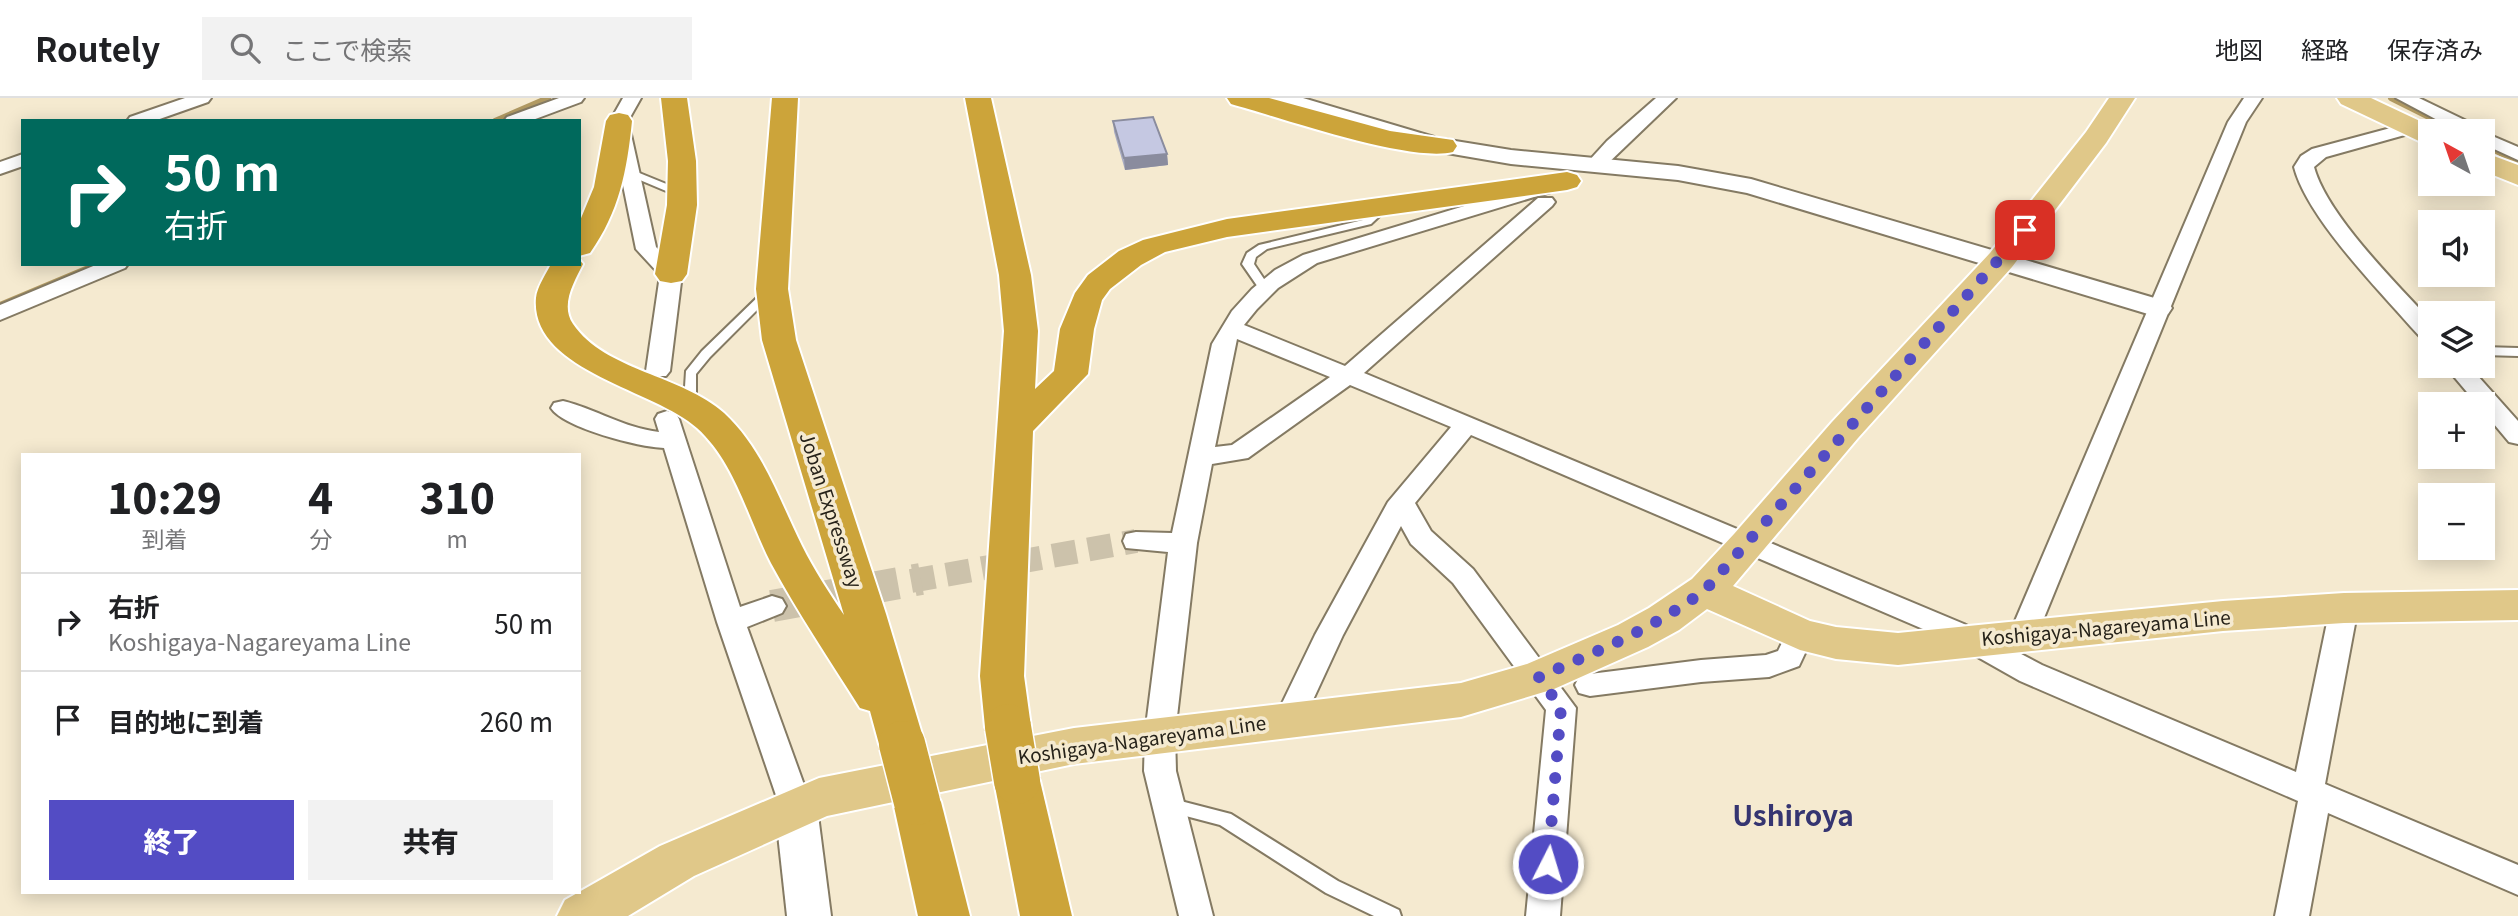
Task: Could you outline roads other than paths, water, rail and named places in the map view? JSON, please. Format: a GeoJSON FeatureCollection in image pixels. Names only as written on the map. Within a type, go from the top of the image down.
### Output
{"type":"FeatureCollection","features":[{"type":"Feature","properties":{"kind":"highway"},"geometry":{"type":"LineString","coordinates":[[671,274],[682,194],[682,161],[674,98]]}},
{"type":"Feature","properties":{"kind":"highway","name":"Joban Expressway"},"geometry":{"type":"LineString","coordinates":[[785,98],[772,289],[779,340],[865,614],[917,802],[944,916]]}},
{"type":"Feature","properties":{"kind":"highway"},"geometry":{"type":"LineString","coordinates":[[978,98],[1015,275],[1021,331],[1002,676],[1017,781],[1046,916]]}},
{"type":"Feature","properties":{"kind":"highway"},"geometry":{"type":"LineString","coordinates":[[1240,98],[1388,138],[1443,146]]}},
{"type":"Feature","properties":{"kind":"highway"},"geometry":{"type":"LineString","coordinates":[[581,244],[606,201],[626,109]]}},
{"type":"Feature","properties":{"kind":"highway"},"geometry":{"type":"LineString","coordinates":[[1015,428],[1071,374],[1077,329],[1086,300],[1099,282],[1130,258],[1154,246],[1197,233],[1387,205],[1556,191]]}},
{"type":"Feature","properties":{"kind":"highway"},"geometry":{"type":"LineString","coordinates":[[566,266],[554,288],[550,303],[550,318],[558,332],[575,348],[605,366],[677,421],[711,421],[728,440],[744,466],[792,565],[900,738]]}},
{"type":"Feature","properties":{"kind":"main road","name":"Koshigaya-Nagareyama Line"},"geometry":{"type":"LineString","coordinates":[[583,916],[677,861],[796,807],[849,791],[1060,749],[1160,734],[1461,700],[1539,677],[1633,636],[1664,619],[1706,589],[1748,544],[1845,430],[2001,260],[2096,137],[2122,98]]}},
{"type":"Feature","properties":{"kind":"main road"},"geometry":{"type":"LineString","coordinates":[[2350,98],[2418,129]]}},
{"type":"Feature","properties":{"kind":"main road"},"geometry":{"type":"LineString","coordinates":[[2496,166],[2518,176]]}},
{"type":"Feature","properties":{"kind":"main road","name":"Koshigaya-Nagareyama Line"},"geometry":{"type":"LineString","coordinates":[[1706,589],[1727,602],[1800,634],[1836,643],[1898,649],[2142,623],[2344,608],[2518,605]]}},
{"type":"Feature","properties":{"kind":"street"},"geometry":{"type":"LineString","coordinates":[[142,119],[202,98]]}},
{"type":"Feature","properties":{"kind":"street"},"geometry":{"type":"LineString","coordinates":[[518,119],[575,98]]}},
{"type":"Feature","properties":{"kind":"street"},"geometry":{"type":"LineString","coordinates":[[1284,98],[1443,146],[1511,157],[1678,173],[1751,186],[2158,308]]}},
{"type":"Feature","properties":{"kind":"street"},"geometry":{"type":"LineString","coordinates":[[1596,164],[1667,98]]}},
{"type":"Feature","properties":{"kind":"street"},"geometry":{"type":"LineString","coordinates":[[2023,635],[2237,122],[2253,98]]}},
{"type":"Feature","properties":{"kind":"street"},"geometry":{"type":"LineString","coordinates":[[2405,98],[2448,119]]}},
{"type":"Feature","properties":{"kind":"street"},"geometry":{"type":"LineString","coordinates":[[626,109],[638,218],[646,249],[671,274],[658,370]]}},
{"type":"Feature","properties":{"kind":"street"},"geometry":{"type":"LineString","coordinates":[[2418,132],[2319,153],[2308,159],[2304,168],[2306,182],[2326,209],[2367,262],[2418,320]]}},
{"type":"Feature","properties":{"kind":"street"},"geometry":{"type":"LineString","coordinates":[[2496,143],[2518,154]]}},
{"type":"Feature","properties":{"kind":"street"},"geometry":{"type":"LineString","coordinates":[[0,168],[21,161]]}},
{"type":"Feature","properties":{"kind":"street"},"geometry":{"type":"LineString","coordinates":[[1196,916],[1160,771],[1160,734],[1183,543],[1223,344],[1231,328],[1279,274],[1310,259],[1611,174],[1678,173]]}},
{"type":"Feature","properties":{"kind":"street"},"geometry":{"type":"LineString","coordinates":[[1201,457],[1239,452],[1347,376],[1556,191]]}},
{"type":"Feature","properties":{"kind":"street"},"geometry":{"type":"LineString","coordinates":[[0,313],[113,266]]}},
{"type":"Feature","properties":{"kind":"street"},"geometry":{"type":"LineString","coordinates":[[1231,328],[1467,424],[1975,640],[2031,673],[2518,880]]}},
{"type":"Feature","properties":{"kind":"street"},"geometry":{"type":"LineString","coordinates":[[2469,378],[2514,425]]}},
{"type":"Feature","properties":{"kind":"street"},"geometry":{"type":"LineString","coordinates":[[563,408],[616,432],[646,441],[677,421],[731,622],[796,807],[809,916]]}},
{"type":"Feature","properties":{"kind":"street"},"geometry":{"type":"LineString","coordinates":[[1289,720],[1329,635],[1401,502],[1467,424]]}},
{"type":"Feature","properties":{"kind":"street"},"geometry":{"type":"LineString","coordinates":[[1401,502],[1420,537],[1463,576],[1561,708],[1543,916]]}},
{"type":"Feature","properties":{"kind":"street"},"geometry":{"type":"LineString","coordinates":[[1136,541],[1183,543]]}},
{"type":"Feature","properties":{"kind":"street"},"geometry":{"type":"LineString","coordinates":[[731,622],[772,606]]}},
{"type":"Feature","properties":{"kind":"street"},"geometry":{"type":"LineString","coordinates":[[2292,916],[2344,608]]}},
{"type":"Feature","properties":{"kind":"street"},"geometry":{"type":"LineString","coordinates":[[1590,685],[1701,671],[1769,666],[1789,658],[1800,634]]}},
{"type":"Feature","properties":{"kind":"lane"},"geometry":{"type":"LineString","coordinates":[[632,173],[682,194]]}},
{"type":"Feature","properties":{"kind":"lane"},"geometry":{"type":"LineString","coordinates":[[1264,288],[1248,264],[1251,255],[1262,247],[1367,222],[1387,205]]}},
{"type":"Feature","properties":{"kind":"lane"},"geometry":{"type":"LineString","coordinates":[[677,421],[690,374],[706,354],[772,289]]}},
{"type":"Feature","properties":{"kind":"lane"},"geometry":{"type":"LineString","coordinates":[[2495,351],[2518,352]]}},
{"type":"Feature","properties":{"kind":"lane"},"geometry":{"type":"LineString","coordinates":[[1168,805],[1225,819],[1332,887],[1392,916]]}},
{"type":"Feature","properties":{"kind":"waterway"},"geometry":{"type":"LineString","coordinates":[[500,119],[548,98]]}},
{"type":"Feature","properties":{"kind":"waterway"},"geometry":{"type":"LineString","coordinates":[[2391,98],[2433,119]]}},
{"type":"Feature","properties":{"kind":"waterway"},"geometry":{"type":"LineString","coordinates":[[2496,151],[2518,162]]}},
{"type":"Feature","properties":{"kind":"waterway"},"geometry":{"type":"LineString","coordinates":[[0,305],[93,266]]}},
{"type":"Feature","properties":{"kind":"tunnel"},"geometry":{"type":"LineString","coordinates":[[911,581],[1136,541]]}},
{"type":"Feature","properties":{"kind":"tunnel"},"geometry":{"type":"LineString","coordinates":[[772,606],[921,579]]}},
{"type":"Feature","properties":{"kind":"district","name":"Ushiroya"},"geometry":{"type":"Point","coordinates":[1793,816]}}]}
